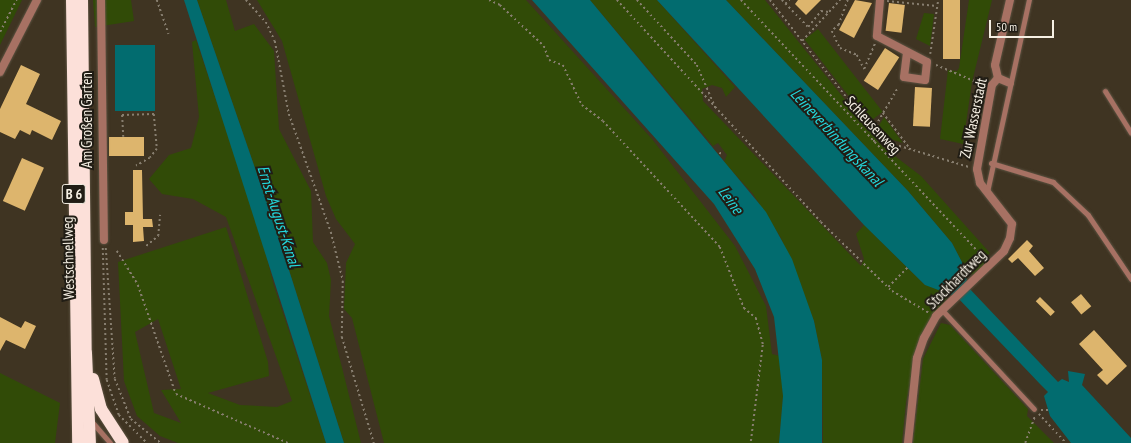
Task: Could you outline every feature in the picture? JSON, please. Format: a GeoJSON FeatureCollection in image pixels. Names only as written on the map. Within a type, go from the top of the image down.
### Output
{"type":"FeatureCollection","features":[{"type":"Feature","properties":{"kind":"highway","name":"Westschnellweg"},"geometry":{"type":"LineString","coordinates":[[72,0],[78,443]]}},
{"type":"Feature","properties":{"kind":"highway","name":"Westschnellweg"},"geometry":{"type":"LineString","coordinates":[[82,0],[86,353],[90,443]]}},
{"type":"Feature","properties":{"kind":"highway"},"geometry":{"type":"LineString","coordinates":[[86,353],[101,409],[123,443]]}},
{"type":"Feature","properties":{"kind":"street"},"geometry":{"type":"LineString","coordinates":[[0,72],[37,0]]}},
{"type":"Feature","properties":{"kind":"street","name":"Am Großen Garten"},"geometry":{"type":"LineString","coordinates":[[101,0],[104,240]]}},
{"type":"Feature","properties":{"kind":"street"},"geometry":{"type":"LineString","coordinates":[[880,0],[877,36],[927,62],[924,80],[904,77],[907,52]]}},
{"type":"Feature","properties":{"kind":"street","name":"Zur Wasserstadt"},"geometry":{"type":"LineString","coordinates":[[987,192],[976,169],[991,88],[998,78],[996,65],[1010,0]]}},
{"type":"Feature","properties":{"kind":"street"},"geometry":{"type":"LineString","coordinates":[[998,78],[1010,83]]}},
{"type":"Feature","properties":{"kind":"street","name":"Stockhardtweg"},"geometry":{"type":"LineString","coordinates":[[908,443],[918,358],[939,313],[1004,251],[1012,224],[987,192]]}},
{"type":"Feature","properties":{"kind":"lane"},"geometry":{"type":"LineString","coordinates":[[987,192],[991,163],[1029,0]]}},
{"type":"Feature","properties":{"kind":"lane"},"geometry":{"type":"LineString","coordinates":[[1105,91],[1131,133]]}},
{"type":"Feature","properties":{"kind":"lane"},"geometry":{"type":"LineString","coordinates":[[991,163],[1054,182],[1088,215],[1131,279]]}},
{"type":"Feature","properties":{"kind":"lane"},"geometry":{"type":"LineString","coordinates":[[939,313],[1036,411]]}},
{"type":"Feature","properties":{"kind":"lane"},"geometry":{"type":"LineString","coordinates":[[88,416],[110,443]]}},
{"type":"Feature","properties":{"kind":"path"},"geometry":{"type":"LineString","coordinates":[[0,32],[16,0]]}},
{"type":"Feature","properties":{"kind":"path"},"geometry":{"type":"LineString","coordinates":[[157,0],[169,34]]}},
{"type":"Feature","properties":{"kind":"path"},"geometry":{"type":"LineString","coordinates":[[246,0],[266,22],[275,41],[289,114],[334,246],[343,281],[342,337],[374,443]]}},
{"type":"Feature","properties":{"kind":"path"},"geometry":{"type":"LineString","coordinates":[[489,0],[500,5],[544,46],[549,60],[563,65],[582,105],[603,121],[720,247],[744,308],[756,318],[763,345],[751,443]]}},
{"type":"Feature","properties":{"kind":"path"},"geometry":{"type":"LineString","coordinates":[[617,0],[767,167],[888,287],[939,313]]}},
{"type":"Feature","properties":{"kind":"path"},"geometry":{"type":"LineString","coordinates":[[637,0],[697,66],[716,110]]}},
{"type":"Feature","properties":{"kind":"path","name":"Schleusenweg"},"geometry":{"type":"LineString","coordinates":[[741,0],[990,264]]}},
{"type":"Feature","properties":{"kind":"path"},"geometry":{"type":"LineString","coordinates":[[770,0],[880,140]]}},
{"type":"Feature","properties":{"kind":"path"},"geometry":{"type":"LineString","coordinates":[[782,0],[808,27],[821,11],[829,12]]}},
{"type":"Feature","properties":{"kind":"path"},"geometry":{"type":"LineString","coordinates":[[785,4],[789,0]]}},
{"type":"Feature","properties":{"kind":"path"},"geometry":{"type":"LineString","coordinates":[[802,41],[840,0]]}},
{"type":"Feature","properties":{"kind":"path"},"geometry":{"type":"LineString","coordinates":[[848,0],[839,25],[832,31],[840,48],[857,55],[864,69],[873,54],[877,36]]}},
{"type":"Feature","properties":{"kind":"path"},"geometry":{"type":"LineString","coordinates":[[880,0],[937,6]]}},
{"type":"Feature","properties":{"kind":"path"},"geometry":{"type":"LineString","coordinates":[[938,0],[927,62],[991,88]]}},
{"type":"Feature","properties":{"kind":"path"},"geometry":{"type":"LineString","coordinates":[[873,130],[897,89]]}},
{"type":"Feature","properties":{"kind":"path"},"geometry":{"type":"LineString","coordinates":[[883,113],[911,150]]}},
{"type":"Feature","properties":{"kind":"path"},"geometry":{"type":"LineString","coordinates":[[123,137],[122,115],[154,114],[157,149],[150,158],[136,166]]}},
{"type":"Feature","properties":{"kind":"path"},"geometry":{"type":"LineString","coordinates":[[874,141],[880,140],[976,169]]}},
{"type":"Feature","properties":{"kind":"path"},"geometry":{"type":"LineString","coordinates":[[719,154],[723,150]]}},
{"type":"Feature","properties":{"kind":"path"},"geometry":{"type":"LineString","coordinates":[[146,246],[158,236],[160,215]]}},
{"type":"Feature","properties":{"kind":"path"},"geometry":{"type":"LineString","coordinates":[[104,240],[107,380],[119,415],[147,443]]}},
{"type":"Feature","properties":{"kind":"path"},"geometry":{"type":"LineString","coordinates":[[104,240],[109,257],[115,379],[128,415],[161,443]]}},
{"type":"Feature","properties":{"kind":"path"},"geometry":{"type":"LineString","coordinates":[[117,251],[138,285],[176,394],[288,443]]}},
{"type":"Feature","properties":{"kind":"path"},"geometry":{"type":"LineString","coordinates":[[888,287],[908,267]]}},
{"type":"Feature","properties":{"kind":"path"},"geometry":{"type":"LineString","coordinates":[[1036,411],[1049,410]]}},
{"type":"Feature","properties":{"kind":"path"},"geometry":{"type":"LineString","coordinates":[[1025,443],[1036,411]]}},
{"type":"Feature","properties":{"kind":"path"},"geometry":{"type":"LineString","coordinates":[[1036,411],[1066,443]]}},
{"type":"Feature","properties":{"kind":"green space"},"geometry":{"type":"Polygon","coordinates":[[[0,0],[22,0],[0,45],[0,0]]]}},
{"type":"Feature","properties":{"kind":"green space"},"geometry":{"type":"Polygon","coordinates":[[[93,0],[131,0],[134,21],[95,27],[93,0]]]}},
{"type":"Feature","properties":{"kind":"green space"},"geometry":{"type":"Polygon","coordinates":[[[197,0],[226,0],[235,31],[254,24],[274,51],[279,129],[311,191],[313,242],[327,263],[331,280],[329,316],[361,443],[344,443],[275,226],[197,0]]]}},
{"type":"Feature","properties":{"kind":"green space"},"geometry":{"type":"Polygon","coordinates":[[[257,0],[526,0],[652,139],[735,246],[766,306],[772,354],[780,356],[783,396],[779,443],[384,443],[352,318],[344,309],[346,263],[355,244],[336,219],[326,196],[282,41],[257,0]]]}},
{"type":"Feature","properties":{"kind":"green space"},"geometry":{"type":"Polygon","coordinates":[[[590,0],[657,0],[735,87],[726,97],[722,88],[712,85],[702,89],[703,101],[861,266],[864,259],[856,234],[864,225],[925,285],[951,292],[920,337],[906,402],[902,443],[823,443],[822,360],[814,321],[781,238],[753,194],[724,162],[727,155],[718,143],[713,146],[590,0]]]}},
{"type":"Feature","properties":{"kind":"green space"},"geometry":{"type":"Polygon","coordinates":[[[726,0],[765,0],[883,147],[921,176],[990,253],[985,258],[990,264],[979,274],[963,275],[964,266],[952,243],[908,191],[726,0]]]}},
{"type":"Feature","properties":{"kind":"green space"},"geometry":{"type":"Polygon","coordinates":[[[969,0],[992,0],[972,82],[963,144],[940,139],[948,70],[957,71],[959,68],[969,0]]]}},
{"type":"Feature","properties":{"kind":"green space"},"geometry":{"type":"Polygon","coordinates":[[[924,13],[934,14],[930,46],[916,39],[924,13]]]}},
{"type":"Feature","properties":{"kind":"green space"},"geometry":{"type":"Polygon","coordinates":[[[818,29],[883,112],[869,122],[805,39],[818,29]]]}},
{"type":"Feature","properties":{"kind":"green space"},"geometry":{"type":"Polygon","coordinates":[[[196,40],[260,231],[274,286],[326,443],[178,443],[160,436],[137,416],[124,381],[118,262],[226,227],[268,362],[269,376],[208,393],[240,405],[277,407],[292,401],[226,217],[193,199],[162,194],[149,179],[169,155],[191,148],[199,117],[192,42],[196,40]],[[158,319],[135,332],[154,413],[181,423],[161,390],[181,389],[158,319]]]}},
{"type":"Feature","properties":{"kind":"green space"},"geometry":{"type":"Polygon","coordinates":[[[884,117],[903,143],[881,136],[877,129],[884,117]]]}},
{"type":"Feature","properties":{"kind":"green space"},"geometry":{"type":"Polygon","coordinates":[[[941,323],[950,325],[1028,409],[1027,416],[1054,443],[913,443],[923,359],[941,323]]]}},
{"type":"Feature","properties":{"kind":"green space"},"geometry":{"type":"Polygon","coordinates":[[[0,373],[60,403],[55,443],[0,443],[0,373]]]}},
{"type":"Feature","properties":{"kind":"water"},"geometry":{"type":"Polygon","coordinates":[[[184,0],[197,0],[275,226],[344,443],[326,443],[184,0]]]}},
{"type":"Feature","properties":{"kind":"water","name":"Leine"},"geometry":{"type":"Polygon","coordinates":[[[532,0],[590,0],[766,212],[792,259],[814,321],[822,360],[822,443],[779,443],[783,396],[774,317],[755,269],[714,204],[532,0]]]}},
{"type":"Feature","properties":{"kind":"water","name":"Leineverbindungskanal"},"geometry":{"type":"Polygon","coordinates":[[[657,0],[726,0],[908,191],[952,243],[964,266],[968,287],[1058,382],[1062,379],[1069,382],[1068,371],[1085,374],[1082,385],[1131,438],[1131,443],[1071,443],[1050,416],[1044,396],[1048,392],[957,297],[925,285],[864,225],[657,0]]]}},
{"type":"Feature","properties":{"kind":"water"},"geometry":{"type":"Polygon","coordinates":[[[115,45],[155,45],[155,111],[115,111],[115,45]]]}},
{"type":"Feature","properties":{"kind":"building"},"geometry":{"type":"Polygon","coordinates":[[[798,0],[821,0],[806,15],[795,4],[798,0]]]}},
{"type":"Feature","properties":{"kind":"building"},"geometry":{"type":"Polygon","coordinates":[[[855,0],[872,3],[854,38],[839,30],[855,0]]]}},
{"type":"Feature","properties":{"kind":"building"},"geometry":{"type":"Polygon","coordinates":[[[943,0],[960,0],[960,59],[943,59],[943,0]]]}},
{"type":"Feature","properties":{"kind":"building"},"geometry":{"type":"Polygon","coordinates":[[[889,3],[905,5],[901,33],[886,31],[889,3]]]}},
{"type":"Feature","properties":{"kind":"building"},"geometry":{"type":"Polygon","coordinates":[[[885,48],[899,57],[878,90],[864,81],[885,48]]]}},
{"type":"Feature","properties":{"kind":"building"},"geometry":{"type":"Polygon","coordinates":[[[21,65],[40,74],[26,104],[61,121],[52,140],[32,130],[30,135],[20,130],[15,139],[0,132],[0,109],[21,65]]]}},
{"type":"Feature","properties":{"kind":"building"},"geometry":{"type":"Polygon","coordinates":[[[915,87],[932,88],[930,127],[913,126],[915,87]]]}},
{"type":"Feature","properties":{"kind":"building"},"geometry":{"type":"Polygon","coordinates":[[[109,137],[144,137],[144,156],[109,156],[109,137]]]}},
{"type":"Feature","properties":{"kind":"building"},"geometry":{"type":"Polygon","coordinates":[[[22,158],[44,168],[25,211],[3,201],[22,158]]]}},
{"type":"Feature","properties":{"kind":"building"},"geometry":{"type":"Polygon","coordinates":[[[133,170],[142,170],[143,219],[152,219],[153,227],[143,227],[144,241],[133,242],[133,225],[125,225],[125,212],[133,212],[133,170]]]}},
{"type":"Feature","properties":{"kind":"building"},"geometry":{"type":"Polygon","coordinates":[[[1027,240],[1033,246],[1029,251],[1044,268],[1035,276],[1018,258],[1012,263],[1008,259],[1027,240]]]}},
{"type":"Feature","properties":{"kind":"building"},"geometry":{"type":"Polygon","coordinates":[[[1081,294],[1091,306],[1081,315],[1071,302],[1081,294]]]}},
{"type":"Feature","properties":{"kind":"building"},"geometry":{"type":"Polygon","coordinates":[[[1040,297],[1055,312],[1051,316],[1036,301],[1040,297]]]}},
{"type":"Feature","properties":{"kind":"building"},"geometry":{"type":"Polygon","coordinates":[[[0,317],[21,328],[25,321],[36,326],[25,349],[6,340],[0,351],[0,317]]]}},
{"type":"Feature","properties":{"kind":"building"},"geometry":{"type":"Polygon","coordinates":[[[1094,330],[1127,366],[1107,385],[1097,375],[1103,370],[1079,344],[1094,330]]]}},
{"type":"Feature","properties":{"kind":"water label","name":"Ernst-August-Kanal"},"geometry":{"type":"Point","coordinates":[279,216]}}]}
